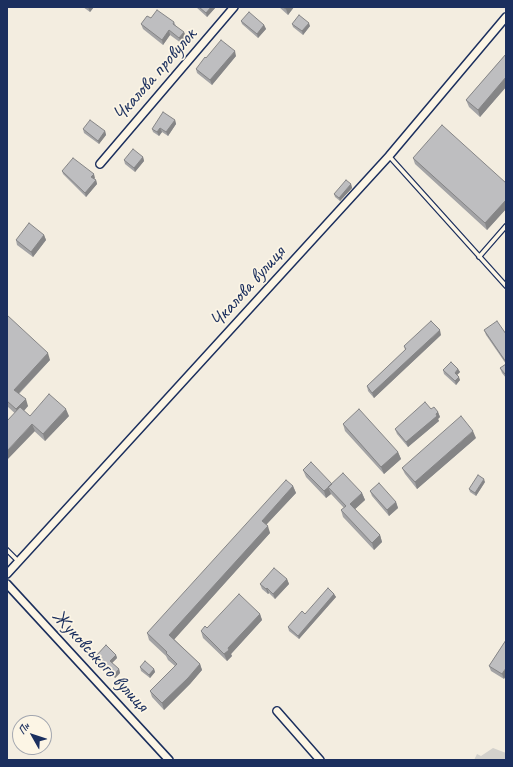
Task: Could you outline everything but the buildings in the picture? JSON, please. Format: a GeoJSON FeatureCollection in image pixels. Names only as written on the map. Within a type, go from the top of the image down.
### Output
{"type":"FeatureCollection","features":[{"type":"Feature","properties":{"kind":"street","name":"Чкалова провулок"},"geometry":{"type":"LineString","coordinates":[[100,164],[234,7]]}},
{"type":"Feature","properties":{"kind":"street","name":"Чкалова вулиця"},"geometry":{"type":"LineString","coordinates":[[7,574],[389,156],[506,17]]}},
{"type":"Feature","properties":{"kind":"street","name":"Жуковського вулиця"},"geometry":{"type":"LineString","coordinates":[[7,584],[169,760]]}},
{"type":"Feature","properties":{"kind":"street"},"geometry":{"type":"LineString","coordinates":[[277,711],[320,760]]}},
{"type":"Feature","properties":{"kind":"lane"},"geometry":{"type":"LineString","coordinates":[[389,156],[506,286]]}},
{"type":"Feature","properties":{"kind":"lane"},"geometry":{"type":"LineString","coordinates":[[479,257],[506,226]]}},
{"type":"Feature","properties":{"kind":"lane"},"geometry":{"type":"LineString","coordinates":[[7,550],[18,562]]}},
{"type":"Feature","properties":{"kind":"shaded area"},"geometry":{"type":"Polygon","coordinates":[[[493,748],[506,753],[506,758],[504,760],[474,760],[477,754],[481,756],[493,748]]]}}]}
